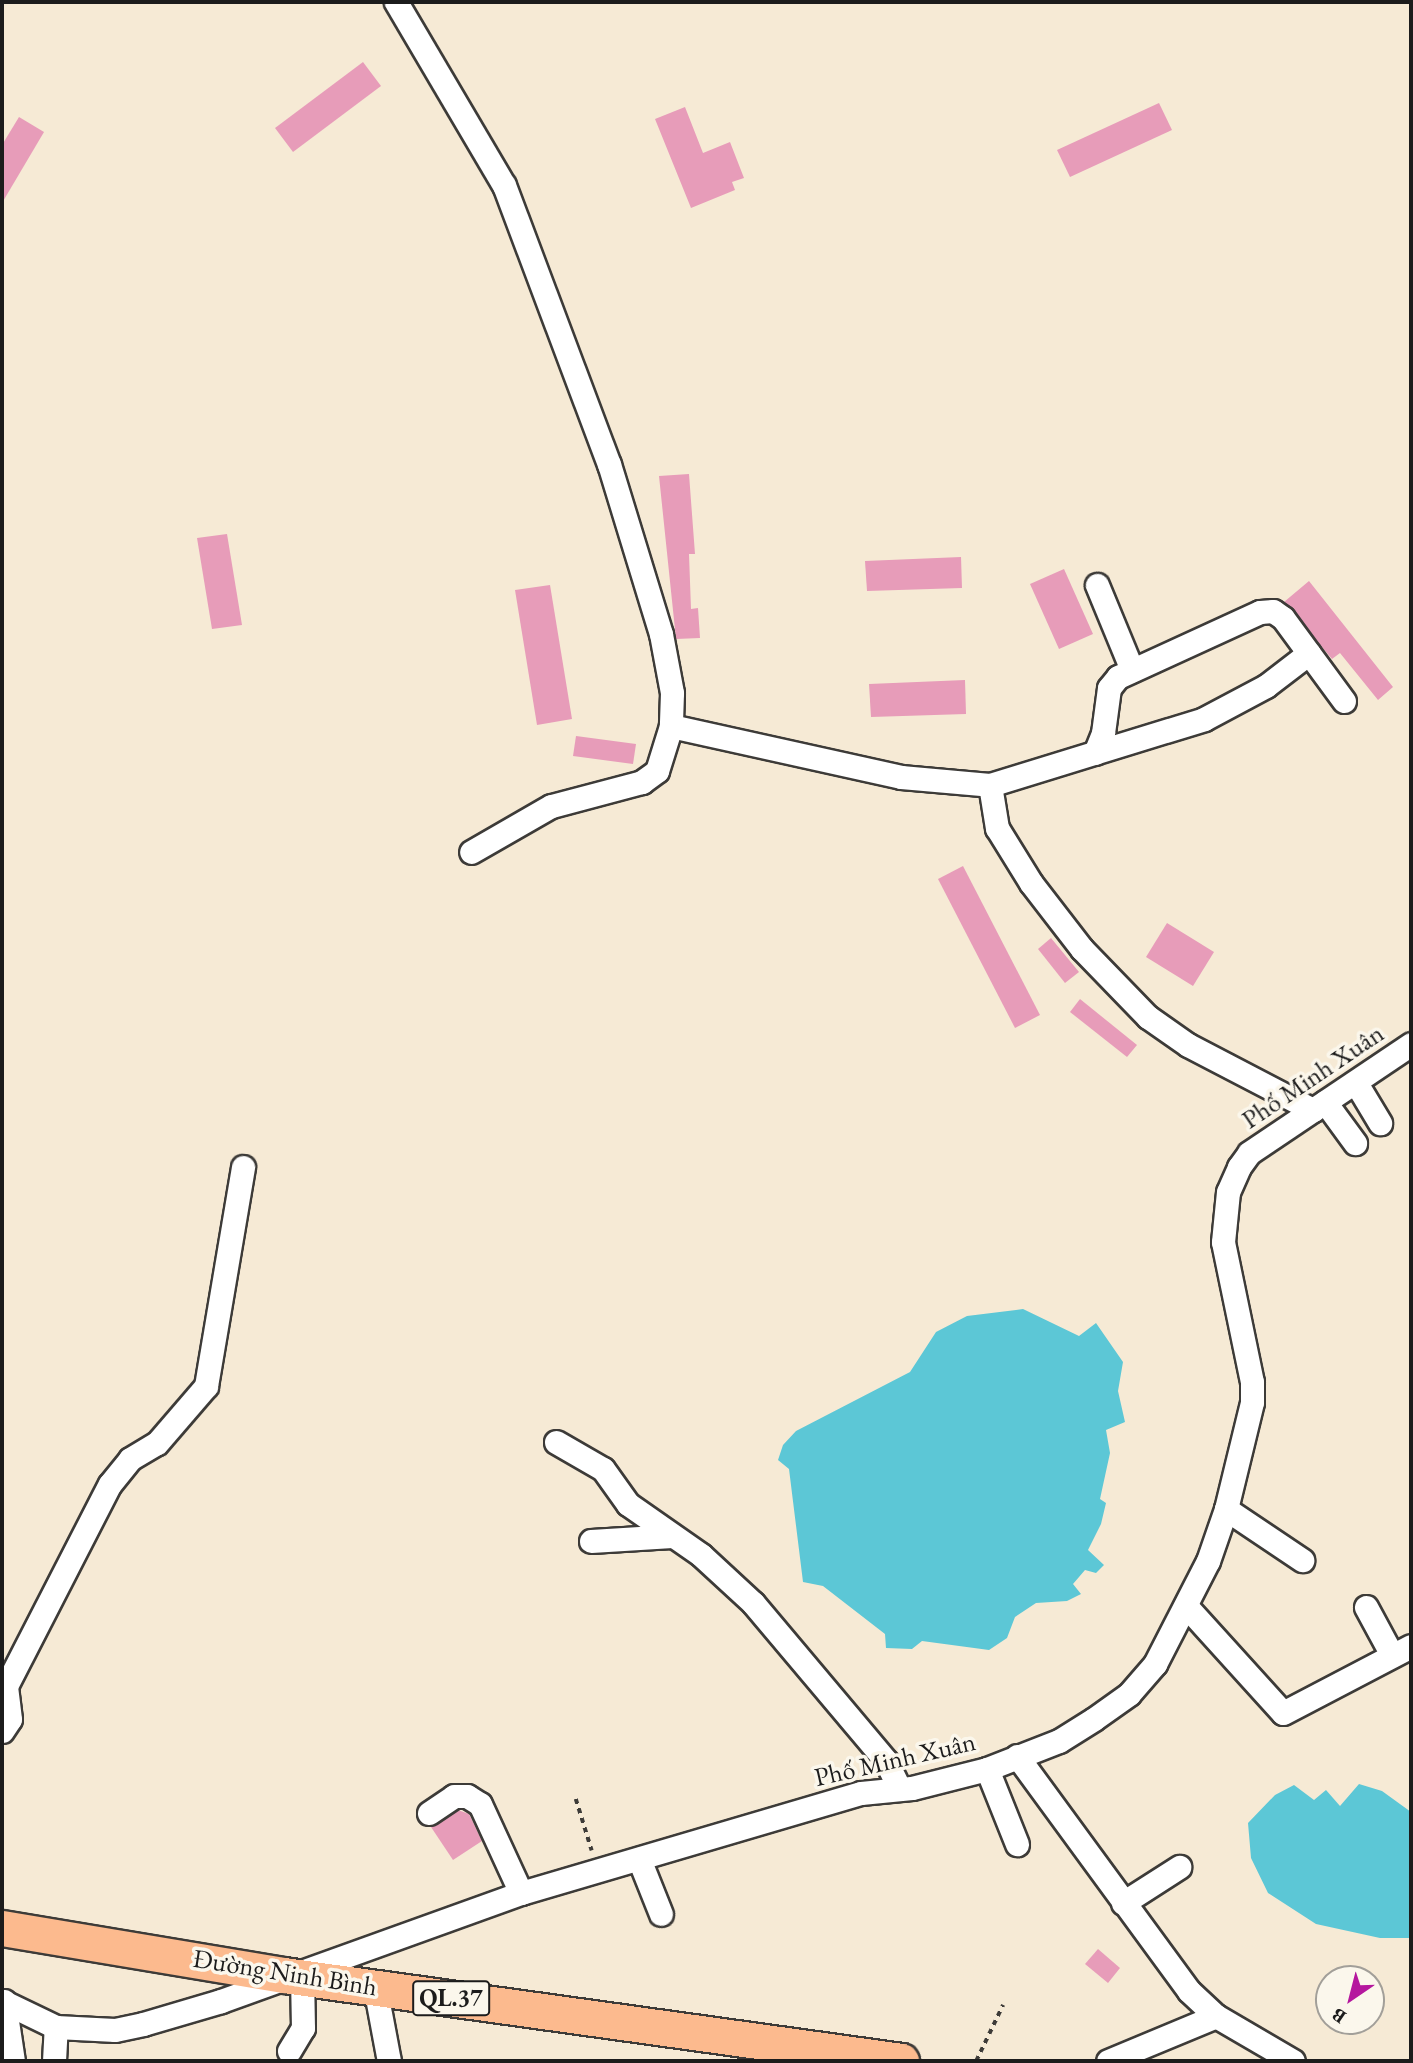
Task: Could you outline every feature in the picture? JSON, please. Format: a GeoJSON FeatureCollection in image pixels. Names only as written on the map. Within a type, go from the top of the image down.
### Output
{"type":"FeatureCollection","features":[{"type":"Feature","properties":{"kind":"highway","name":"Đường Ninh Bình"},"geometry":{"type":"LineString","coordinates":[[2,1928],[788,2053],[901,2061]]}},
{"type":"Feature","properties":{"kind":"street"},"geometry":{"type":"LineString","coordinates":[[396,2],[504,185],[609,464],[661,634],[672,694],[671,726],[664,757],[642,782],[551,806],[471,852]]}},
{"type":"Feature","properties":{"kind":"street"},"geometry":{"type":"LineString","coordinates":[[1097,585],[1132,670]]}},
{"type":"Feature","properties":{"kind":"street"},"geometry":{"type":"LineString","coordinates":[[1095,752],[1103,733],[1109,688],[1132,670],[1260,612],[1273,611],[1283,618],[1344,701]]}},
{"type":"Feature","properties":{"kind":"street"},"geometry":{"type":"LineString","coordinates":[[671,726],[901,777],[990,785],[1204,719],[1266,686],[1309,653]]}},
{"type":"Feature","properties":{"kind":"street"},"geometry":{"type":"LineString","coordinates":[[990,785],[997,828],[1031,883],[1082,949],[1148,1017],[1188,1045],[1319,1106],[1355,1143]]}},
{"type":"Feature","properties":{"kind":"street","name":"Phố Minh Xuân"},"geometry":{"type":"LineString","coordinates":[[56,2027],[114,2030],[143,2024],[221,2001],[521,1893],[597,1870],[861,1793],[899,1788],[987,1769],[1059,1741],[1129,1694],[1155,1664],[1186,1606],[1226,1509],[1250,1413],[1252,1382],[1223,1242],[1227,1192],[1249,1153],[1411,1044]]}},
{"type":"Feature","properties":{"kind":"street"},"geometry":{"type":"LineString","coordinates":[[1356,1083],[1380,1123]]}},
{"type":"Feature","properties":{"kind":"street"},"geometry":{"type":"LineString","coordinates":[[2,1731],[10,1719],[6,1686],[110,1484],[130,1459],[157,1443],[206,1386],[243,1167]]}},
{"type":"Feature","properties":{"kind":"street"},"geometry":{"type":"LineString","coordinates":[[556,1442],[603,1469],[628,1504],[701,1555],[753,1603],[886,1762],[899,1788]]}},
{"type":"Feature","properties":{"kind":"street"},"geometry":{"type":"LineString","coordinates":[[1226,1509],[1302,1560]]}},
{"type":"Feature","properties":{"kind":"street"},"geometry":{"type":"LineString","coordinates":[[591,1541],[672,1536]]}},
{"type":"Feature","properties":{"kind":"street"},"geometry":{"type":"LineString","coordinates":[[1186,1606],[1283,1713],[1402,1650],[1366,1607]]}},
{"type":"Feature","properties":{"kind":"street"},"geometry":{"type":"LineString","coordinates":[[1017,1756],[1189,1991],[1216,2016],[1293,2061]]}},
{"type":"Feature","properties":{"kind":"street"},"geometry":{"type":"LineString","coordinates":[[987,1769],[1017,1844]]}},
{"type":"Feature","properties":{"kind":"street"},"geometry":{"type":"LineString","coordinates":[[429,1813],[454,1796],[467,1796],[480,1804],[521,1893]]}},
{"type":"Feature","properties":{"kind":"street"},"geometry":{"type":"LineString","coordinates":[[639,1859],[661,1914]]}},
{"type":"Feature","properties":{"kind":"street"},"geometry":{"type":"LineString","coordinates":[[1123,1903],[1178,1867]]}},
{"type":"Feature","properties":{"kind":"street"},"geometry":{"type":"LineString","coordinates":[[289,2051],[303,2028],[293,1976]]}},
{"type":"Feature","properties":{"kind":"street"},"geometry":{"type":"LineString","coordinates":[[375,1987],[389,2061]]}},
{"type":"Feature","properties":{"kind":"street"},"geometry":{"type":"LineString","coordinates":[[3,2001],[56,2027],[54,2061]]}},
{"type":"Feature","properties":{"kind":"street"},"geometry":{"type":"LineString","coordinates":[[3,2001],[13,2061]]}},
{"type":"Feature","properties":{"kind":"street"},"geometry":{"type":"LineString","coordinates":[[1108,2061],[1216,2016]]}},
{"type":"Feature","properties":{"kind":"path"},"geometry":{"type":"LineString","coordinates":[[576,1799],[597,1870]]}},
{"type":"Feature","properties":{"kind":"path"},"geometry":{"type":"LineString","coordinates":[[976,2061],[1003,2005]]}},
{"type":"Feature","properties":{"kind":"water"},"geometry":{"type":"Polygon","coordinates":[[[1023,1309],[1079,1336],[1096,1323],[1123,1362],[1118,1391],[1125,1422],[1106,1430],[1110,1453],[1100,1499],[1106,1503],[1101,1524],[1088,1550],[1104,1565],[1096,1573],[1085,1570],[1073,1584],[1081,1594],[1067,1601],[1036,1603],[1015,1617],[1007,1638],[989,1650],[922,1641],[912,1649],[886,1648],[885,1634],[823,1586],[803,1582],[789,1469],[778,1460],[783,1445],[796,1431],[910,1372],[936,1332],[967,1316],[1023,1309]]]}},
{"type":"Feature","properties":{"kind":"water"},"geometry":{"type":"Polygon","coordinates":[[[1359,1784],[1382,1791],[1411,1812],[1411,1938],[1380,1938],[1316,1924],[1268,1893],[1251,1858],[1248,1823],[1275,1795],[1294,1785],[1314,1800],[1326,1790],[1340,1806],[1359,1784]]]}},
{"type":"Feature","properties":{"kind":"building"},"geometry":{"type":"Polygon","coordinates":[[[363,62],[381,86],[293,152],[275,128],[363,62]]]}},
{"type":"Feature","properties":{"kind":"building"},"geometry":{"type":"Polygon","coordinates":[[[1159,103],[1172,130],[1070,177],[1057,150],[1159,103]]]}},
{"type":"Feature","properties":{"kind":"building"},"geometry":{"type":"Polygon","coordinates":[[[685,107],[703,153],[730,142],[744,178],[732,182],[735,190],[691,208],[655,119],[685,107]]]}},
{"type":"Feature","properties":{"kind":"building"},"geometry":{"type":"Polygon","coordinates":[[[19,117],[44,132],[2,203],[2,145],[19,117]]]}},
{"type":"Feature","properties":{"kind":"building"},"geometry":{"type":"Polygon","coordinates":[[[689,474],[695,554],[689,554],[691,609],[698,608],[700,638],[676,639],[659,476],[689,474]]]}},
{"type":"Feature","properties":{"kind":"building"},"geometry":{"type":"Polygon","coordinates":[[[227,534],[242,625],[212,629],[197,538],[227,534]]]}},
{"type":"Feature","properties":{"kind":"building"},"geometry":{"type":"Polygon","coordinates":[[[961,557],[962,588],[867,591],[865,561],[961,557]]]}},
{"type":"Feature","properties":{"kind":"building"},"geometry":{"type":"Polygon","coordinates":[[[1064,569],[1093,634],[1059,649],[1030,584],[1064,569]]]}},
{"type":"Feature","properties":{"kind":"building"},"geometry":{"type":"Polygon","coordinates":[[[1309,581],[1393,687],[1378,700],[1340,653],[1332,659],[1284,602],[1309,581]]]}},
{"type":"Feature","properties":{"kind":"building"},"geometry":{"type":"Polygon","coordinates":[[[550,585],[572,719],[537,725],[515,590],[550,585]]]}},
{"type":"Feature","properties":{"kind":"building"},"geometry":{"type":"Polygon","coordinates":[[[965,680],[966,714],[871,717],[869,684],[965,680]]]}},
{"type":"Feature","properties":{"kind":"building"},"geometry":{"type":"Polygon","coordinates":[[[576,736],[636,744],[633,764],[573,756],[576,736]]]}},
{"type":"Feature","properties":{"kind":"building"},"geometry":{"type":"Polygon","coordinates":[[[963,866],[1040,1015],[1015,1028],[938,879],[963,866]]]}},
{"type":"Feature","properties":{"kind":"building"},"geometry":{"type":"Polygon","coordinates":[[[1167,923],[1214,952],[1193,986],[1146,957],[1167,923]]]}},
{"type":"Feature","properties":{"kind":"building"},"geometry":{"type":"Polygon","coordinates":[[[1051,938],[1079,972],[1065,983],[1038,949],[1051,938]]]}},
{"type":"Feature","properties":{"kind":"building"},"geometry":{"type":"Polygon","coordinates":[[[1080,999],[1137,1045],[1127,1057],[1070,1012],[1080,999]]]}},
{"type":"Feature","properties":{"kind":"building"},"geometry":{"type":"Polygon","coordinates":[[[458,1810],[469,1814],[482,1841],[453,1860],[431,1827],[458,1810]]]}},
{"type":"Feature","properties":{"kind":"building"},"geometry":{"type":"Polygon","coordinates":[[[1098,1949],[1120,1968],[1108,1983],[1085,1964],[1098,1949]]]}}]}
